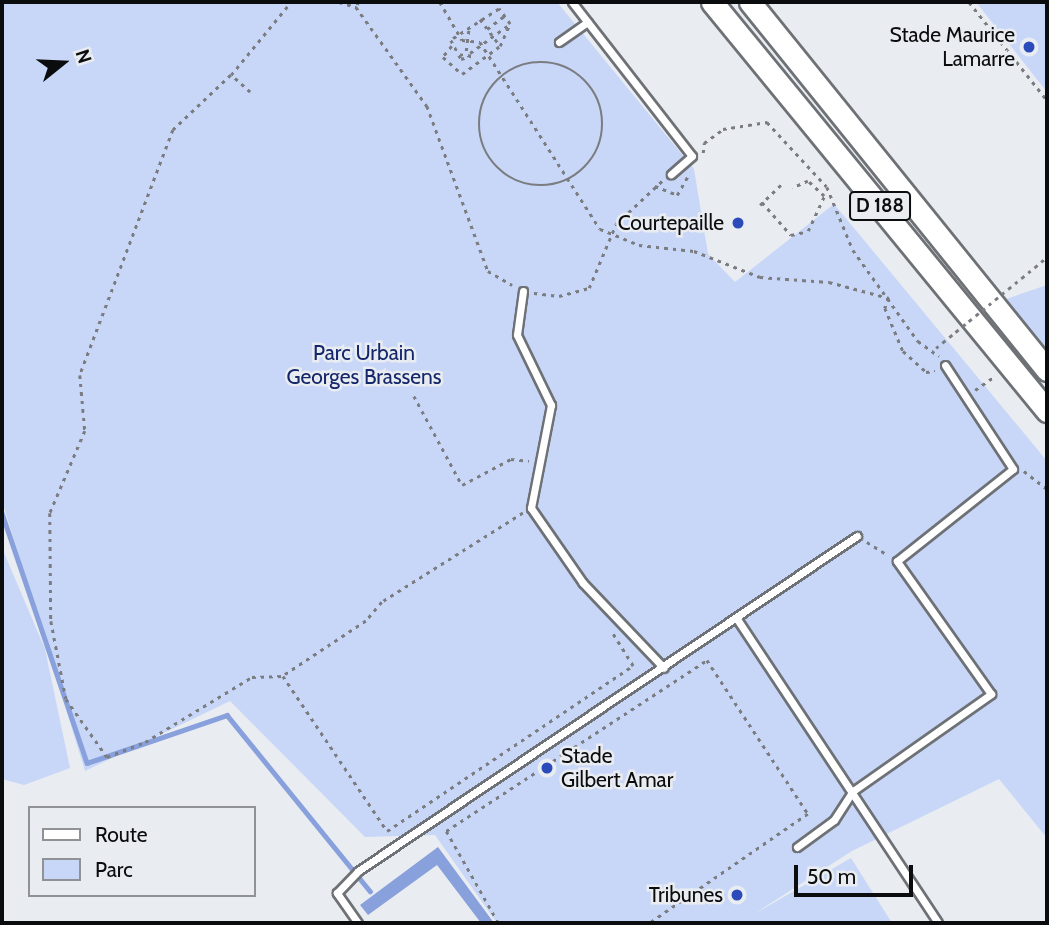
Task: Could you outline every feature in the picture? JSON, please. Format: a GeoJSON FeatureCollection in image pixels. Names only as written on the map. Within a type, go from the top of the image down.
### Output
{"type":"FeatureCollection","features":[{"type":"Feature","properties":{"kind":"main road","name":"D 188"},"geometry":{"type":"LineString","coordinates":[[712,2],[1047,411]]}},
{"type":"Feature","properties":{"kind":"main road","name":"D 188"},"geometry":{"type":"LineString","coordinates":[[750,2],[1047,370]]}},
{"type":"Feature","properties":{"kind":"lane"},"geometry":{"type":"LineString","coordinates":[[572,2],[692,156],[671,174]]}},
{"type":"Feature","properties":{"kind":"lane"},"geometry":{"type":"LineString","coordinates":[[559,42],[588,22]]}},
{"type":"Feature","properties":{"kind":"lane"},"geometry":{"type":"LineString","coordinates":[[523,291],[517,335],[551,405],[531,508],[583,583],[664,668]]}},
{"type":"Feature","properties":{"kind":"lane"},"geometry":{"type":"LineString","coordinates":[[797,847],[834,820],[853,791],[991,694],[897,561],[1010,474],[1013,463],[946,366]]}},
{"type":"Feature","properties":{"kind":"lane"},"geometry":{"type":"LineString","coordinates":[[358,923],[337,893],[342,883],[857,536]]}},
{"type":"Feature","properties":{"kind":"lane"},"geometry":{"type":"LineString","coordinates":[[737,619],[938,923]]}},
{"type":"Feature","properties":{"kind":"path"},"geometry":{"type":"LineString","coordinates":[[291,2],[231,75],[173,130],[80,375],[85,431],[50,513],[51,621],[66,699],[107,757],[145,741],[252,677],[283,676],[392,595],[531,508]]}},
{"type":"Feature","properties":{"kind":"path"},"geometry":{"type":"LineString","coordinates":[[339,2],[356,6],[427,106],[488,271],[523,291],[559,296],[589,288],[611,235],[639,196],[671,174]]}},
{"type":"Feature","properties":{"kind":"path"},"geometry":{"type":"LineString","coordinates":[[356,6],[359,2]]}},
{"type":"Feature","properties":{"kind":"path"},"geometry":{"type":"LineString","coordinates":[[440,2],[458,34],[467,41],[481,44],[571,179],[600,229],[611,235],[694,251],[760,277],[829,282],[889,298]]}},
{"type":"Feature","properties":{"kind":"path"},"geometry":{"type":"LineString","coordinates":[[970,2],[1047,100]]}},
{"type":"Feature","properties":{"kind":"path"},"geometry":{"type":"LineString","coordinates":[[496,7],[510,24],[500,46],[464,73],[456,73],[443,57],[458,34],[496,7]]}},
{"type":"Feature","properties":{"kind":"path"},"geometry":{"type":"LineString","coordinates":[[487,29],[504,16]]}},
{"type":"Feature","properties":{"kind":"path"},"geometry":{"type":"LineString","coordinates":[[480,19],[500,46]]}},
{"type":"Feature","properties":{"kind":"path"},"geometry":{"type":"LineString","coordinates":[[460,55],[510,24]]}},
{"type":"Feature","properties":{"kind":"path"},"geometry":{"type":"LineString","coordinates":[[464,73],[469,26]]}},
{"type":"Feature","properties":{"kind":"path"},"geometry":{"type":"LineString","coordinates":[[452,46],[465,61]]}},
{"type":"Feature","properties":{"kind":"path"},"geometry":{"type":"LineString","coordinates":[[548,62],[590,85],[603,131],[596,154],[571,179],[534,186],[493,163],[479,117],[502,75],[548,62]]}},
{"type":"Feature","properties":{"kind":"path"},"geometry":{"type":"LineString","coordinates":[[231,75],[250,92]]}},
{"type":"Feature","properties":{"kind":"path"},"geometry":{"type":"LineString","coordinates":[[692,156],[704,153],[705,143],[723,129],[767,122],[827,187],[841,231],[918,341],[936,348]]}},
{"type":"Feature","properties":{"kind":"path"},"geometry":{"type":"LineString","coordinates":[[784,182],[761,204],[791,235],[801,234],[819,215],[822,187],[808,181],[793,188]]}},
{"type":"Feature","properties":{"kind":"path"},"geometry":{"type":"LineString","coordinates":[[936,348],[1045,260]]}},
{"type":"Feature","properties":{"kind":"path"},"geometry":{"type":"LineString","coordinates":[[889,298],[885,308],[903,351],[926,372],[946,366]]}},
{"type":"Feature","properties":{"kind":"path"},"geometry":{"type":"LineString","coordinates":[[936,348],[937,353]]}},
{"type":"Feature","properties":{"kind":"path"},"geometry":{"type":"LineString","coordinates":[[967,397],[986,382]]}},
{"type":"Feature","properties":{"kind":"path"},"geometry":{"type":"LineString","coordinates":[[414,396],[461,485],[511,459],[540,462]]}},
{"type":"Feature","properties":{"kind":"path"},"geometry":{"type":"LineString","coordinates":[[1013,463],[1047,489]]}},
{"type":"Feature","properties":{"kind":"path"},"geometry":{"type":"LineString","coordinates":[[857,536],[897,561]]}},
{"type":"Feature","properties":{"kind":"path"},"geometry":{"type":"LineString","coordinates":[[283,676],[387,831],[633,666],[611,630]]}},
{"type":"Feature","properties":{"kind":"path"},"geometry":{"type":"LineString","coordinates":[[498,923],[446,831],[708,660],[808,814],[650,923]]}},
{"type":"Feature","properties":{"kind":"green space","name":"Parc Urbain Georges Brassens"},"geometry":{"type":"Polygon","coordinates":[[[2,2],[557,2],[694,169],[708,254],[735,282],[834,204],[1047,461],[1047,838],[999,779],[852,851],[754,914],[851,858],[892,923],[497,923],[435,835],[365,837],[230,701],[85,771],[2,501],[2,2]]]}},
{"type":"Feature","properties":{"kind":"green space","name":"Stade Maurice Lamarre"},"geometry":{"type":"Polygon","coordinates":[[[976,2],[1047,2],[1047,92],[976,2]]]}},
{"type":"Feature","properties":{"kind":"green space"},"geometry":{"type":"Polygon","coordinates":[[[1047,285],[1047,350],[1006,299],[1047,285]]]}},
{"type":"Feature","properties":{"kind":"green space"},"geometry":{"type":"Polygon","coordinates":[[[2,548],[45,649],[70,768],[24,785],[2,779],[2,548]]]}},
{"type":"Feature","properties":{"kind":"water"},"geometry":{"type":"Polygon","coordinates":[[[438,847],[494,923],[481,923],[437,865],[368,915],[360,905],[438,847]]]}},
{"type":"Feature","properties":{"kind":"waterway"},"geometry":{"type":"LineString","coordinates":[[2,513],[87,763],[227,715],[370,891]]}},
{"type":"Feature","properties":{"kind":"place","name":"Stade Maurice Lamarre"},"geometry":{"type":"Point","coordinates":[1029,47]}},
{"type":"Feature","properties":{"kind":"place","name":"Courtepaille"},"geometry":{"type":"Point","coordinates":[738,223]}},
{"type":"Feature","properties":{"kind":"place","name":"Stade Gilbert Amar"},"geometry":{"type":"Point","coordinates":[547,768]}},
{"type":"Feature","properties":{"kind":"place","name":"Tribunes"},"geometry":{"type":"Point","coordinates":[737,895]}}]}
